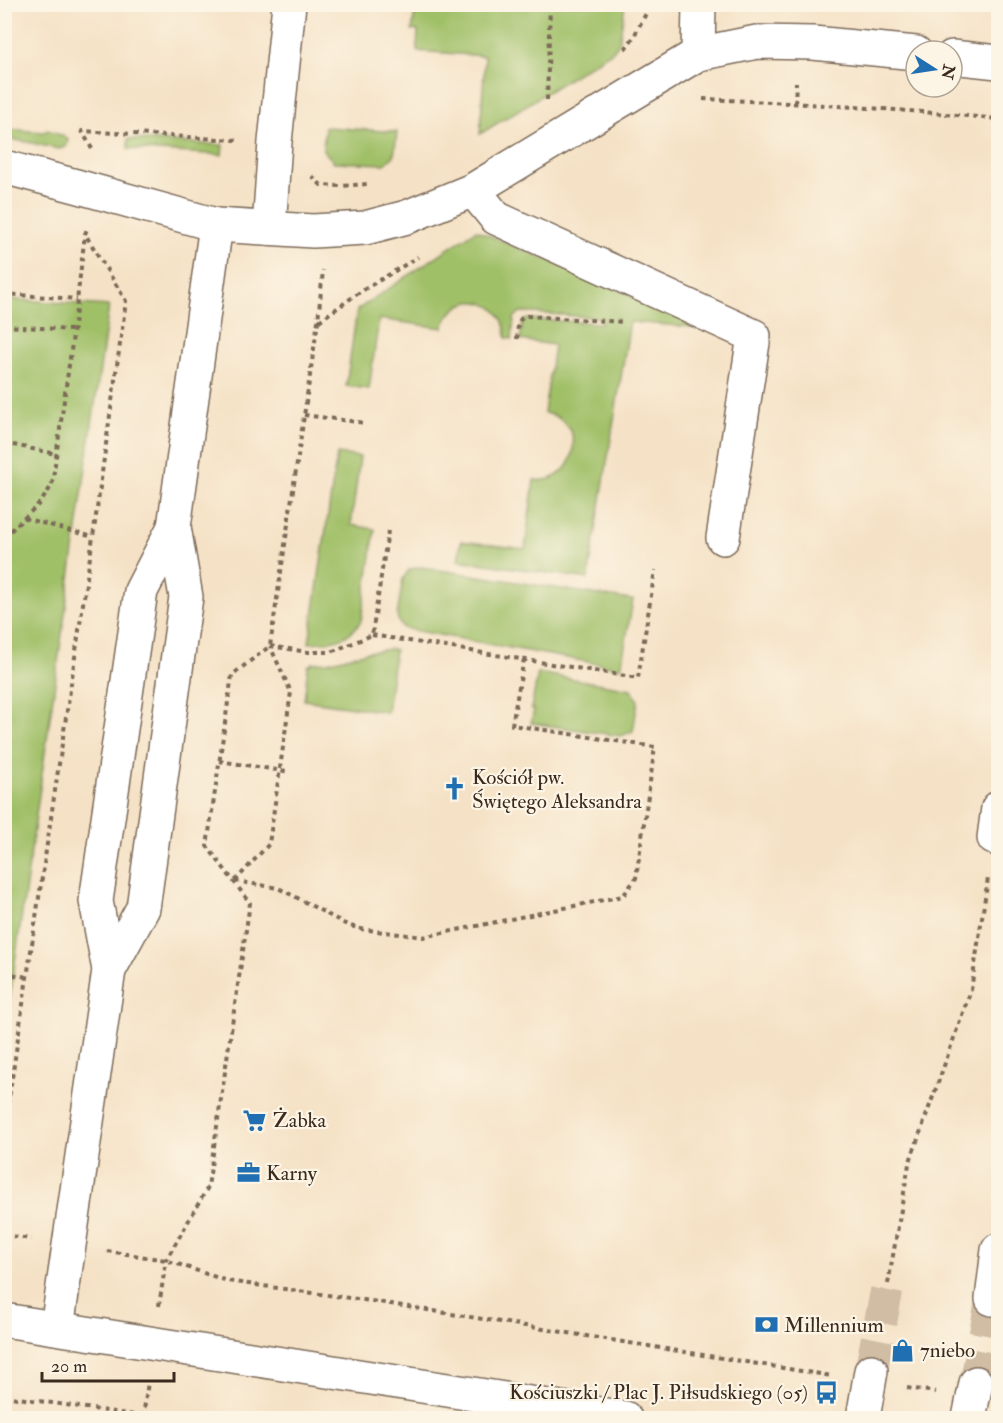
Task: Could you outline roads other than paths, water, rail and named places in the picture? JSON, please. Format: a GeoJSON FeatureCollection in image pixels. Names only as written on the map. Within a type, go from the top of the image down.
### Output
{"type":"FeatureCollection","features":[{"type":"Feature","properties":{"kind":"street"},"geometry":{"type":"LineString","coordinates":[[269,228],[289,4]]}},
{"type":"Feature","properties":{"kind":"street"},"geometry":{"type":"LineString","coordinates":[[698,54],[699,4]]}},
{"type":"Feature","properties":{"kind":"street"},"geometry":{"type":"LineString","coordinates":[[4,167],[216,225],[313,231],[365,228],[408,217],[473,190],[698,54],[757,42],[813,43],[904,52]]}},
{"type":"Feature","properties":{"kind":"street"},"geometry":{"type":"LineString","coordinates":[[964,58],[999,62]]}},
{"type":"Feature","properties":{"kind":"street"},"geometry":{"type":"LineString","coordinates":[[473,190],[496,218],[754,336],[723,538]]}},
{"type":"Feature","properties":{"kind":"street"},"geometry":{"type":"LineString","coordinates":[[109,970],[143,908],[186,597],[174,527],[216,225]]}},
{"type":"Feature","properties":{"kind":"street"},"geometry":{"type":"LineString","coordinates":[[57,1328],[109,970],[96,901],[141,591],[174,527]]}},
{"type":"Feature","properties":{"kind":"street"},"geometry":{"type":"LineString","coordinates":[[992,1299],[999,1250]]}},
{"type":"Feature","properties":{"kind":"street"},"geometry":{"type":"LineString","coordinates":[[4,1320],[625,1419]]}},
{"type":"Feature","properties":{"kind":"street"},"geometry":{"type":"LineString","coordinates":[[863,1419],[870,1377]]}},
{"type":"Feature","properties":{"kind":"tunnel"},"geometry":{"type":"LineString","coordinates":[[871,1371],[888,1284]]}},
{"type":"Feature","properties":{"kind":"tunnel"},"geometry":{"type":"LineString","coordinates":[[976,1383],[992,1299]]}},
{"type":"Feature","properties":{"kind":"place","name":"Kościół pw. Świętego Aleksandra"},"geometry":{"type":"Point","coordinates":[454,789]}},
{"type":"Feature","properties":{"kind":"place","name":"Żabka"},"geometry":{"type":"Point","coordinates":[255,1120]}},
{"type":"Feature","properties":{"kind":"place","name":"Karny"},"geometry":{"type":"Point","coordinates":[248,1173]}},
{"type":"Feature","properties":{"kind":"place","name":"Millennium"},"geometry":{"type":"Point","coordinates":[766,1325]}},
{"type":"Feature","properties":{"kind":"place","name":"7niebo"},"geometry":{"type":"Point","coordinates":[902,1350]}},
{"type":"Feature","properties":{"kind":"place","name":"Kościuszki / Plac J. Piłsudskiego (05)"},"geometry":{"type":"Point","coordinates":[826,1392]}}]}
